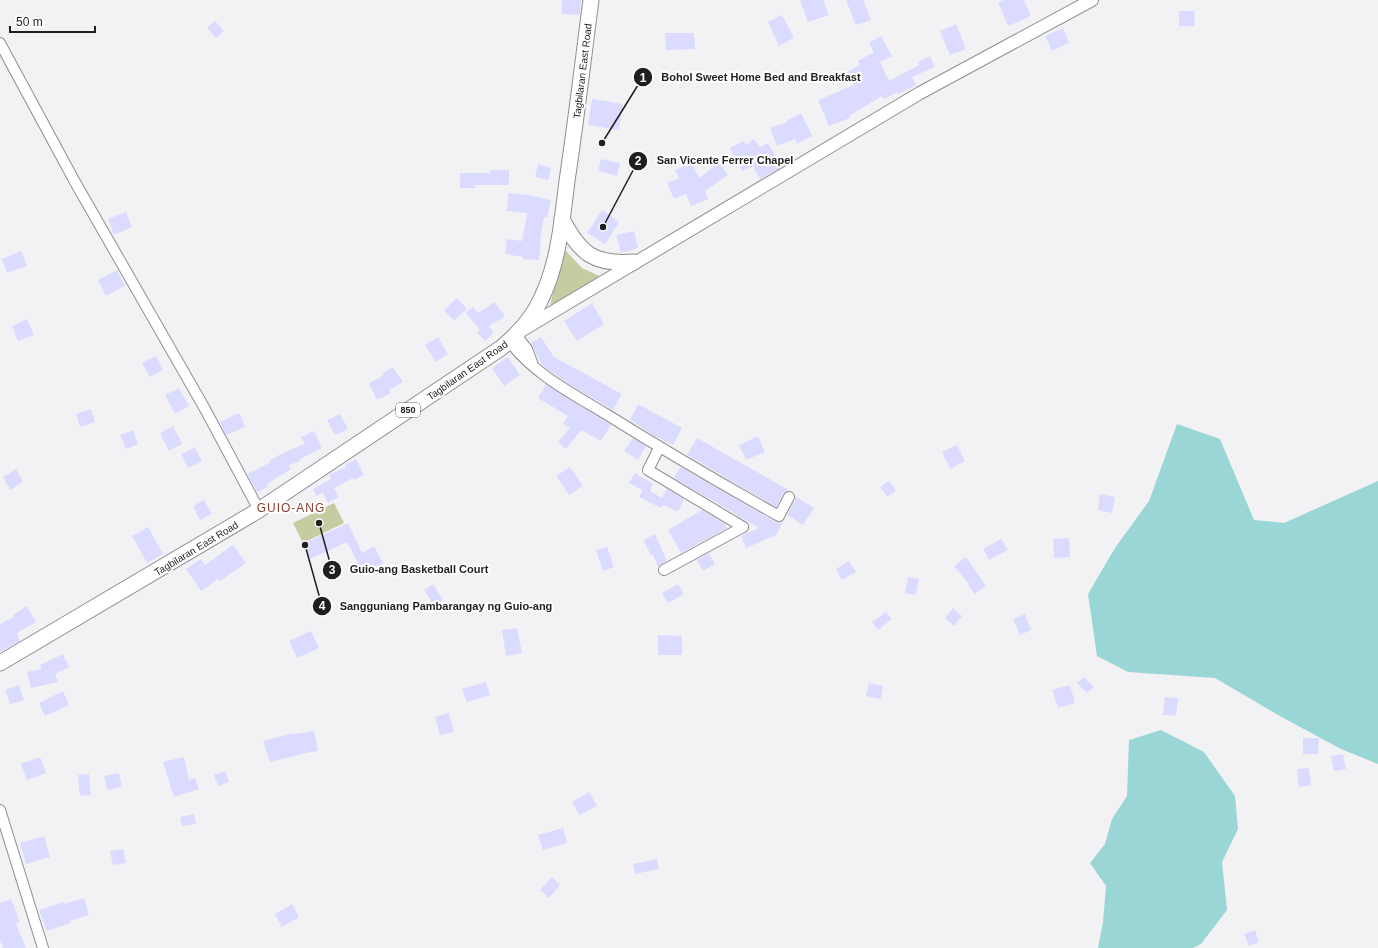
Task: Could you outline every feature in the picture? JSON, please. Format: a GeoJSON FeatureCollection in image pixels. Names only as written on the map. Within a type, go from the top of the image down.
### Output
{"type":"FeatureCollection","features":[{"type":"Feature","properties":{"kind":"main road","name":"Tagbilaran East Road"},"geometry":{"type":"LineString","coordinates":[[0,663],[259,510],[500,348],[515,336],[533,314],[542,297],[555,260],[579,96],[590,0]]}},
{"type":"Feature","properties":{"kind":"main road"},"geometry":{"type":"LineString","coordinates":[[562,219],[569,234],[575,242],[589,255],[617,264],[634,262]]}},
{"type":"Feature","properties":{"kind":"street"},"geometry":{"type":"LineString","coordinates":[[790,497],[778,516],[660,448],[547,378],[519,355],[515,336],[634,262],[758,191],[920,93],[1092,0]]}},
{"type":"Feature","properties":{"kind":"street"},"geometry":{"type":"LineString","coordinates":[[0,43],[75,182],[205,409],[259,510]]}},
{"type":"Feature","properties":{"kind":"street"},"geometry":{"type":"LineString","coordinates":[[660,448],[648,470],[743,527],[664,570]]}},
{"type":"Feature","properties":{"kind":"street"},"geometry":{"type":"LineString","coordinates":[[0,810],[43,948]]}},
{"type":"Feature","properties":{"kind":"green space"},"geometry":{"type":"Polygon","coordinates":[[[562,247],[582,268],[604,278],[550,307],[562,247]]]}},
{"type":"Feature","properties":{"kind":"green space"},"geometry":{"type":"Polygon","coordinates":[[[334,503],[344,523],[303,543],[293,523],[334,503]]]}},
{"type":"Feature","properties":{"kind":"water"},"geometry":{"type":"Polygon","coordinates":[[[1177,424],[1220,439],[1254,520],[1284,523],[1378,481],[1378,764],[1341,749],[1278,715],[1215,678],[1128,672],[1097,656],[1088,594],[1115,548],[1149,501],[1177,424]]]}},
{"type":"Feature","properties":{"kind":"water"},"geometry":{"type":"Polygon","coordinates":[[[1161,730],[1204,752],[1235,796],[1238,829],[1222,862],[1227,910],[1201,944],[1193,948],[1098,948],[1103,922],[1106,886],[1090,863],[1105,844],[1112,819],[1127,796],[1129,740],[1161,730]]]}},
{"type":"Feature","properties":{"kind":"building"},"geometry":{"type":"Polygon","coordinates":[[[562,0],[581,0],[580,15],[562,14],[562,0]]]}},
{"type":"Feature","properties":{"kind":"building"},"geometry":{"type":"Polygon","coordinates":[[[800,0],[823,0],[829,15],[808,22],[800,0]]]}},
{"type":"Feature","properties":{"kind":"building"},"geometry":{"type":"Polygon","coordinates":[[[846,0],[863,0],[871,20],[856,25],[846,0]]]}},
{"type":"Feature","properties":{"kind":"building"},"geometry":{"type":"Polygon","coordinates":[[[1004,0],[1024,0],[1031,16],[1008,26],[998,2],[1004,0]]]}},
{"type":"Feature","properties":{"kind":"building"},"geometry":{"type":"Polygon","coordinates":[[[1179,11],[1194,11],[1195,26],[1179,26],[1179,11]]]}},
{"type":"Feature","properties":{"kind":"building"},"geometry":{"type":"Polygon","coordinates":[[[782,15],[794,38],[779,46],[768,22],[782,15]]]}},
{"type":"Feature","properties":{"kind":"building"},"geometry":{"type":"Polygon","coordinates":[[[215,21],[224,31],[216,38],[207,28],[215,21]]]}},
{"type":"Feature","properties":{"kind":"building"},"geometry":{"type":"Polygon","coordinates":[[[956,24],[966,49],[950,55],[940,31],[956,24]]]}},
{"type":"Feature","properties":{"kind":"building"},"geometry":{"type":"Polygon","coordinates":[[[1063,28],[1069,43],[1052,51],[1045,36],[1063,28]]]}},
{"type":"Feature","properties":{"kind":"building"},"geometry":{"type":"Polygon","coordinates":[[[665,33],[694,33],[695,49],[666,50],[665,33]]]}},
{"type":"Feature","properties":{"kind":"building"},"geometry":{"type":"Polygon","coordinates":[[[881,36],[892,56],[880,62],[889,81],[919,65],[918,62],[930,56],[935,67],[912,77],[916,85],[884,99],[882,96],[849,116],[850,118],[829,126],[818,100],[854,85],[846,73],[860,65],[858,61],[874,52],[869,43],[881,36]]]}},
{"type":"Feature","properties":{"kind":"building"},"geometry":{"type":"Polygon","coordinates":[[[592,99],[623,104],[619,130],[588,125],[592,99]]]}},
{"type":"Feature","properties":{"kind":"building"},"geometry":{"type":"Polygon","coordinates":[[[801,113],[812,136],[797,144],[795,139],[777,146],[770,128],[787,122],[786,121],[801,113]]]}},
{"type":"Feature","properties":{"kind":"building"},"geometry":{"type":"Polygon","coordinates":[[[754,139],[760,147],[768,143],[782,167],[760,179],[753,166],[742,171],[730,148],[744,141],[746,145],[754,139]]]}},
{"type":"Feature","properties":{"kind":"building"},"geometry":{"type":"Polygon","coordinates":[[[601,159],[620,163],[617,176],[598,171],[601,159]]]}},
{"type":"Feature","properties":{"kind":"building"},"geometry":{"type":"Polygon","coordinates":[[[692,163],[699,178],[719,163],[728,175],[705,191],[708,199],[691,206],[686,194],[674,199],[667,183],[679,178],[675,170],[692,163]]]}},
{"type":"Feature","properties":{"kind":"building"},"geometry":{"type":"Polygon","coordinates":[[[538,164],[551,168],[548,180],[535,177],[538,164]]]}},
{"type":"Feature","properties":{"kind":"building"},"geometry":{"type":"Polygon","coordinates":[[[490,170],[509,170],[509,185],[475,185],[475,188],[460,188],[460,173],[490,173],[490,170]]]}},
{"type":"Feature","properties":{"kind":"building"},"geometry":{"type":"Polygon","coordinates":[[[508,193],[529,195],[551,200],[547,218],[544,217],[539,260],[523,259],[523,257],[505,254],[507,239],[522,241],[527,213],[507,211],[508,193]]]}},
{"type":"Feature","properties":{"kind":"building"},"geometry":{"type":"Polygon","coordinates":[[[602,210],[619,222],[605,244],[587,233],[602,210]]]}},
{"type":"Feature","properties":{"kind":"building"},"geometry":{"type":"Polygon","coordinates":[[[126,212],[132,227],[114,235],[108,219],[126,212]]]}},
{"type":"Feature","properties":{"kind":"building"},"geometry":{"type":"Polygon","coordinates":[[[634,231],[638,248],[621,253],[616,235],[634,231]]]}},
{"type":"Feature","properties":{"kind":"building"},"geometry":{"type":"Polygon","coordinates":[[[21,251],[27,266],[7,273],[2,259],[21,251]]]}},
{"type":"Feature","properties":{"kind":"building"},"geometry":{"type":"Polygon","coordinates":[[[117,270],[125,286],[106,296],[98,280],[117,270]]]}},
{"type":"Feature","properties":{"kind":"building"},"geometry":{"type":"Polygon","coordinates":[[[457,298],[467,309],[454,321],[444,310],[457,298]]]}},
{"type":"Feature","properties":{"kind":"building"},"geometry":{"type":"Polygon","coordinates":[[[495,302],[505,316],[489,326],[494,333],[485,341],[477,333],[480,330],[466,313],[473,307],[478,313],[495,302]]]}},
{"type":"Feature","properties":{"kind":"building"},"geometry":{"type":"Polygon","coordinates":[[[592,303],[604,324],[577,341],[564,321],[592,303]]]}},
{"type":"Feature","properties":{"kind":"building"},"geometry":{"type":"Polygon","coordinates":[[[27,319],[34,335],[18,341],[12,326],[27,319]]]}},
{"type":"Feature","properties":{"kind":"building"},"geometry":{"type":"Polygon","coordinates":[[[438,337],[448,354],[436,362],[425,345],[438,337]]]}},
{"type":"Feature","properties":{"kind":"building"},"geometry":{"type":"Polygon","coordinates":[[[541,337],[554,357],[622,394],[613,410],[570,385],[542,365],[531,343],[541,337]]]}},
{"type":"Feature","properties":{"kind":"building"},"geometry":{"type":"Polygon","coordinates":[[[156,356],[163,370],[150,377],[142,363],[156,356]]]}},
{"type":"Feature","properties":{"kind":"building"},"geometry":{"type":"Polygon","coordinates":[[[508,357],[520,375],[504,386],[492,368],[508,357]]]}},
{"type":"Feature","properties":{"kind":"building"},"geometry":{"type":"Polygon","coordinates":[[[393,367],[403,382],[389,390],[391,393],[377,400],[369,383],[383,376],[382,374],[393,367]]]}},
{"type":"Feature","properties":{"kind":"building"},"geometry":{"type":"Polygon","coordinates":[[[546,384],[611,425],[601,441],[581,430],[566,449],[558,442],[570,428],[563,424],[568,416],[538,398],[546,384]]]}},
{"type":"Feature","properties":{"kind":"building"},"geometry":{"type":"Polygon","coordinates":[[[179,388],[189,406],[175,414],[165,395],[179,388]]]}},
{"type":"Feature","properties":{"kind":"building"},"geometry":{"type":"Polygon","coordinates":[[[638,404],[682,428],[673,445],[653,435],[630,420],[638,404]]]}},
{"type":"Feature","properties":{"kind":"building"},"geometry":{"type":"Polygon","coordinates":[[[91,409],[95,422],[80,427],[76,414],[91,409]]]}},
{"type":"Feature","properties":{"kind":"building"},"geometry":{"type":"Polygon","coordinates":[[[239,413],[245,427],[226,435],[220,422],[239,413]]]}},
{"type":"Feature","properties":{"kind":"building"},"geometry":{"type":"Polygon","coordinates":[[[340,414],[348,429],[335,435],[327,420],[340,414]]]}},
{"type":"Feature","properties":{"kind":"building"},"geometry":{"type":"Polygon","coordinates":[[[173,426],[182,444],[169,451],[160,433],[173,426]]]}},
{"type":"Feature","properties":{"kind":"building"},"geometry":{"type":"Polygon","coordinates":[[[133,430],[138,444],[126,449],[120,435],[133,430]]]}},
{"type":"Feature","properties":{"kind":"building"},"geometry":{"type":"Polygon","coordinates":[[[314,431],[322,448],[300,459],[301,461],[289,465],[291,469],[267,484],[268,487],[257,492],[247,474],[271,462],[270,460],[287,451],[305,444],[301,437],[314,431]]]}},
{"type":"Feature","properties":{"kind":"building"},"geometry":{"type":"Polygon","coordinates":[[[758,436],[765,452],[746,460],[739,445],[758,436]]]}},
{"type":"Feature","properties":{"kind":"building"},"geometry":{"type":"Polygon","coordinates":[[[633,438],[646,446],[638,460],[624,451],[633,438]]]}},
{"type":"Feature","properties":{"kind":"building"},"geometry":{"type":"Polygon","coordinates":[[[697,438],[787,489],[788,491],[783,494],[776,507],[687,455],[697,438]]]}},
{"type":"Feature","properties":{"kind":"building"},"geometry":{"type":"Polygon","coordinates":[[[957,445],[965,461],[950,469],[942,452],[957,445]]]}},
{"type":"Feature","properties":{"kind":"building"},"geometry":{"type":"Polygon","coordinates":[[[195,447],[202,461],[188,468],[181,454],[195,447]]]}},
{"type":"Feature","properties":{"kind":"building"},"geometry":{"type":"Polygon","coordinates":[[[356,459],[364,475],[354,480],[353,478],[334,488],[339,497],[328,503],[323,493],[316,496],[313,489],[331,479],[329,475],[346,467],[345,465],[356,459]]]}},
{"type":"Feature","properties":{"kind":"building"},"geometry":{"type":"Polygon","coordinates":[[[570,467],[583,486],[569,495],[556,476],[570,467]]]}},
{"type":"Feature","properties":{"kind":"building"},"geometry":{"type":"Polygon","coordinates":[[[680,467],[776,522],[784,520],[776,535],[746,548],[741,536],[759,528],[674,478],[680,467]]]}},
{"type":"Feature","properties":{"kind":"building"},"geometry":{"type":"Polygon","coordinates":[[[16,469],[23,482],[10,490],[3,477],[16,469]]]}},
{"type":"Feature","properties":{"kind":"building"},"geometry":{"type":"Polygon","coordinates":[[[635,473],[653,484],[650,491],[662,498],[667,489],[684,499],[678,512],[663,505],[661,508],[639,497],[643,490],[629,483],[635,473]]]}},
{"type":"Feature","properties":{"kind":"building"},"geometry":{"type":"Polygon","coordinates":[[[889,481],[896,491],[887,497],[880,487],[889,481]]]}},
{"type":"Feature","properties":{"kind":"building"},"geometry":{"type":"Polygon","coordinates":[[[1100,494],[1115,497],[1112,513],[1098,510],[1100,494]]]}},
{"type":"Feature","properties":{"kind":"building"},"geometry":{"type":"Polygon","coordinates":[[[795,496],[814,508],[803,525],[787,515],[795,500],[795,496]]]}},
{"type":"Feature","properties":{"kind":"building"},"geometry":{"type":"Polygon","coordinates":[[[204,500],[212,514],[200,520],[193,506],[204,500]]]}},
{"type":"Feature","properties":{"kind":"building"},"geometry":{"type":"Polygon","coordinates":[[[702,510],[724,523],[727,528],[681,553],[668,530],[702,510]]]}},
{"type":"Feature","properties":{"kind":"building"},"geometry":{"type":"Polygon","coordinates":[[[348,523],[362,553],[374,546],[383,563],[363,573],[347,542],[310,559],[303,544],[348,523]]]}},
{"type":"Feature","properties":{"kind":"building"},"geometry":{"type":"Polygon","coordinates":[[[148,527],[163,554],[147,563],[132,536],[148,527]]]}},
{"type":"Feature","properties":{"kind":"building"},"geometry":{"type":"Polygon","coordinates":[[[655,534],[667,561],[658,567],[653,555],[651,555],[643,540],[655,534]]]}},
{"type":"Feature","properties":{"kind":"building"},"geometry":{"type":"Polygon","coordinates":[[[1069,538],[1070,557],[1054,558],[1053,539],[1069,538]]]}},
{"type":"Feature","properties":{"kind":"building"},"geometry":{"type":"Polygon","coordinates":[[[1001,539],[1008,550],[989,560],[983,549],[1001,539]]]}},
{"type":"Feature","properties":{"kind":"building"},"geometry":{"type":"Polygon","coordinates":[[[233,545],[246,563],[220,581],[218,579],[201,591],[186,569],[201,559],[205,565],[233,545]]]}},
{"type":"Feature","properties":{"kind":"building"},"geometry":{"type":"Polygon","coordinates":[[[607,547],[614,567],[603,571],[596,550],[607,547]]]}},
{"type":"Feature","properties":{"kind":"building"},"geometry":{"type":"Polygon","coordinates":[[[709,553],[715,564],[703,571],[697,560],[709,553]]]}},
{"type":"Feature","properties":{"kind":"building"},"geometry":{"type":"Polygon","coordinates":[[[966,557],[986,586],[975,594],[954,566],[966,557]]]}},
{"type":"Feature","properties":{"kind":"building"},"geometry":{"type":"Polygon","coordinates":[[[849,561],[856,572],[842,580],[836,569],[849,561]]]}},
{"type":"Feature","properties":{"kind":"building"},"geometry":{"type":"Polygon","coordinates":[[[908,577],[919,579],[916,595],[905,593],[908,577]]]}},
{"type":"Feature","properties":{"kind":"building"},"geometry":{"type":"Polygon","coordinates":[[[433,584],[443,600],[434,606],[424,590],[433,584]]]}},
{"type":"Feature","properties":{"kind":"building"},"geometry":{"type":"Polygon","coordinates":[[[678,584],[684,594],[668,603],[662,593],[678,584]]]}},
{"type":"Feature","properties":{"kind":"building"},"geometry":{"type":"Polygon","coordinates":[[[27,606],[36,622],[17,633],[20,641],[0,652],[0,624],[14,617],[13,615],[27,606]]]}},
{"type":"Feature","properties":{"kind":"building"},"geometry":{"type":"Polygon","coordinates":[[[953,608],[962,616],[954,626],[945,618],[953,608]]]}},
{"type":"Feature","properties":{"kind":"building"},"geometry":{"type":"Polygon","coordinates":[[[886,612],[892,619],[878,630],[872,622],[886,612]]]}},
{"type":"Feature","properties":{"kind":"building"},"geometry":{"type":"Polygon","coordinates":[[[1025,614],[1031,630],[1020,635],[1013,619],[1025,614]]]}},
{"type":"Feature","properties":{"kind":"building"},"geometry":{"type":"Polygon","coordinates":[[[517,628],[522,653],[506,656],[502,630],[517,628]]]}},
{"type":"Feature","properties":{"kind":"building"},"geometry":{"type":"Polygon","coordinates":[[[311,631],[319,648],[297,658],[289,641],[311,631]]]}},
{"type":"Feature","properties":{"kind":"building"},"geometry":{"type":"Polygon","coordinates":[[[658,635],[682,636],[682,655],[658,655],[658,635]]]}},
{"type":"Feature","properties":{"kind":"building"},"geometry":{"type":"Polygon","coordinates":[[[63,654],[69,667],[55,674],[58,682],[31,688],[27,672],[42,669],[40,665],[63,654]]]}},
{"type":"Feature","properties":{"kind":"building"},"geometry":{"type":"Polygon","coordinates":[[[1084,677],[1094,687],[1087,693],[1077,683],[1084,677]]]}},
{"type":"Feature","properties":{"kind":"building"},"geometry":{"type":"Polygon","coordinates":[[[486,682],[490,695],[467,702],[462,689],[486,682]]]}},
{"type":"Feature","properties":{"kind":"building"},"geometry":{"type":"Polygon","coordinates":[[[869,683],[883,686],[881,699],[866,696],[869,683]]]}},
{"type":"Feature","properties":{"kind":"building"},"geometry":{"type":"Polygon","coordinates":[[[19,685],[24,700],[10,704],[5,690],[19,685]]]}},
{"type":"Feature","properties":{"kind":"building"},"geometry":{"type":"Polygon","coordinates":[[[1070,685],[1075,703],[1058,708],[1052,690],[1070,685]]]}},
{"type":"Feature","properties":{"kind":"building"},"geometry":{"type":"Polygon","coordinates":[[[63,691],[69,705],[45,716],[39,703],[63,691]]]}},
{"type":"Feature","properties":{"kind":"building"},"geometry":{"type":"Polygon","coordinates":[[[1165,697],[1178,698],[1176,716],[1163,715],[1165,697]]]}},
{"type":"Feature","properties":{"kind":"building"},"geometry":{"type":"Polygon","coordinates":[[[449,713],[454,732],[440,735],[435,717],[449,713]]]}},
{"type":"Feature","properties":{"kind":"building"},"geometry":{"type":"Polygon","coordinates":[[[314,731],[318,751],[299,754],[270,762],[263,741],[293,733],[314,731]]]}},
{"type":"Feature","properties":{"kind":"building"},"geometry":{"type":"Polygon","coordinates":[[[1303,738],[1319,738],[1318,754],[1303,754],[1303,738]]]}},
{"type":"Feature","properties":{"kind":"building"},"geometry":{"type":"Polygon","coordinates":[[[1343,754],[1346,769],[1334,771],[1331,756],[1343,754]]]}},
{"type":"Feature","properties":{"kind":"building"},"geometry":{"type":"Polygon","coordinates":[[[40,757],[46,773],[27,780],[21,764],[40,757]]]}},
{"type":"Feature","properties":{"kind":"building"},"geometry":{"type":"Polygon","coordinates":[[[184,757],[189,780],[195,778],[199,789],[174,797],[163,762],[184,757]]]}},
{"type":"Feature","properties":{"kind":"building"},"geometry":{"type":"Polygon","coordinates":[[[1309,768],[1311,785],[1299,787],[1297,769],[1309,768]]]}},
{"type":"Feature","properties":{"kind":"building"},"geometry":{"type":"Polygon","coordinates":[[[225,771],[229,782],[218,786],[214,775],[225,771]]]}},
{"type":"Feature","properties":{"kind":"building"},"geometry":{"type":"Polygon","coordinates":[[[119,773],[122,787],[107,790],[104,776],[119,773]]]}},
{"type":"Feature","properties":{"kind":"building"},"geometry":{"type":"Polygon","coordinates":[[[89,774],[91,795],[80,796],[78,775],[89,774]]]}},
{"type":"Feature","properties":{"kind":"building"},"geometry":{"type":"Polygon","coordinates":[[[589,792],[597,806],[579,815],[572,802],[589,792]]]}},
{"type":"Feature","properties":{"kind":"building"},"geometry":{"type":"Polygon","coordinates":[[[194,814],[196,824],[182,826],[180,817],[194,814]]]}},
{"type":"Feature","properties":{"kind":"building"},"geometry":{"type":"Polygon","coordinates":[[[563,828],[567,843],[543,850],[538,835],[563,828]]]}},
{"type":"Feature","properties":{"kind":"building"},"geometry":{"type":"Polygon","coordinates":[[[44,836],[50,857],[26,864],[20,843],[44,836]]]}},
{"type":"Feature","properties":{"kind":"building"},"geometry":{"type":"Polygon","coordinates":[[[123,849],[126,863],[113,865],[110,851],[123,849]]]}},
{"type":"Feature","properties":{"kind":"building"},"geometry":{"type":"Polygon","coordinates":[[[657,859],[659,869],[635,874],[633,864],[657,859]]]}},
{"type":"Feature","properties":{"kind":"building"},"geometry":{"type":"Polygon","coordinates":[[[552,877],[560,885],[549,898],[540,890],[552,877]]]}},
{"type":"Feature","properties":{"kind":"building"},"geometry":{"type":"Polygon","coordinates":[[[84,898],[89,915],[47,931],[39,910],[63,902],[64,904],[84,898]]]}},
{"type":"Feature","properties":{"kind":"building"},"geometry":{"type":"Polygon","coordinates":[[[11,899],[20,922],[16,924],[26,948],[3,948],[0,940],[0,903],[11,899]]]}},
{"type":"Feature","properties":{"kind":"building"},"geometry":{"type":"Polygon","coordinates":[[[292,904],[299,917],[282,927],[275,914],[292,904]]]}},
{"type":"Feature","properties":{"kind":"building"},"geometry":{"type":"Polygon","coordinates":[[[1255,930],[1259,942],[1249,946],[1244,934],[1255,930]]]}},
{"type":"Feature","properties":{"kind":"place","name":"Bohol Sweet Home Bed and Breakfast"},"geometry":{"type":"Point","coordinates":[602,143]}},
{"type":"Feature","properties":{"kind":"place","name":"San Vicente Ferrer Chapel"},"geometry":{"type":"Point","coordinates":[603,227]}},
{"type":"Feature","properties":{"kind":"place","name":"Guio-ang Basketball Court"},"geometry":{"type":"Point","coordinates":[319,523]}},
{"type":"Feature","properties":{"kind":"place","name":"Sangguniang Pambarangay ng Guio-ang"},"geometry":{"type":"Point","coordinates":[305,545]}},
{"type":"Feature","properties":{"kind":"district","name":"GUIO-ANG"},"geometry":{"type":"Point","coordinates":[291,508]}}]}
